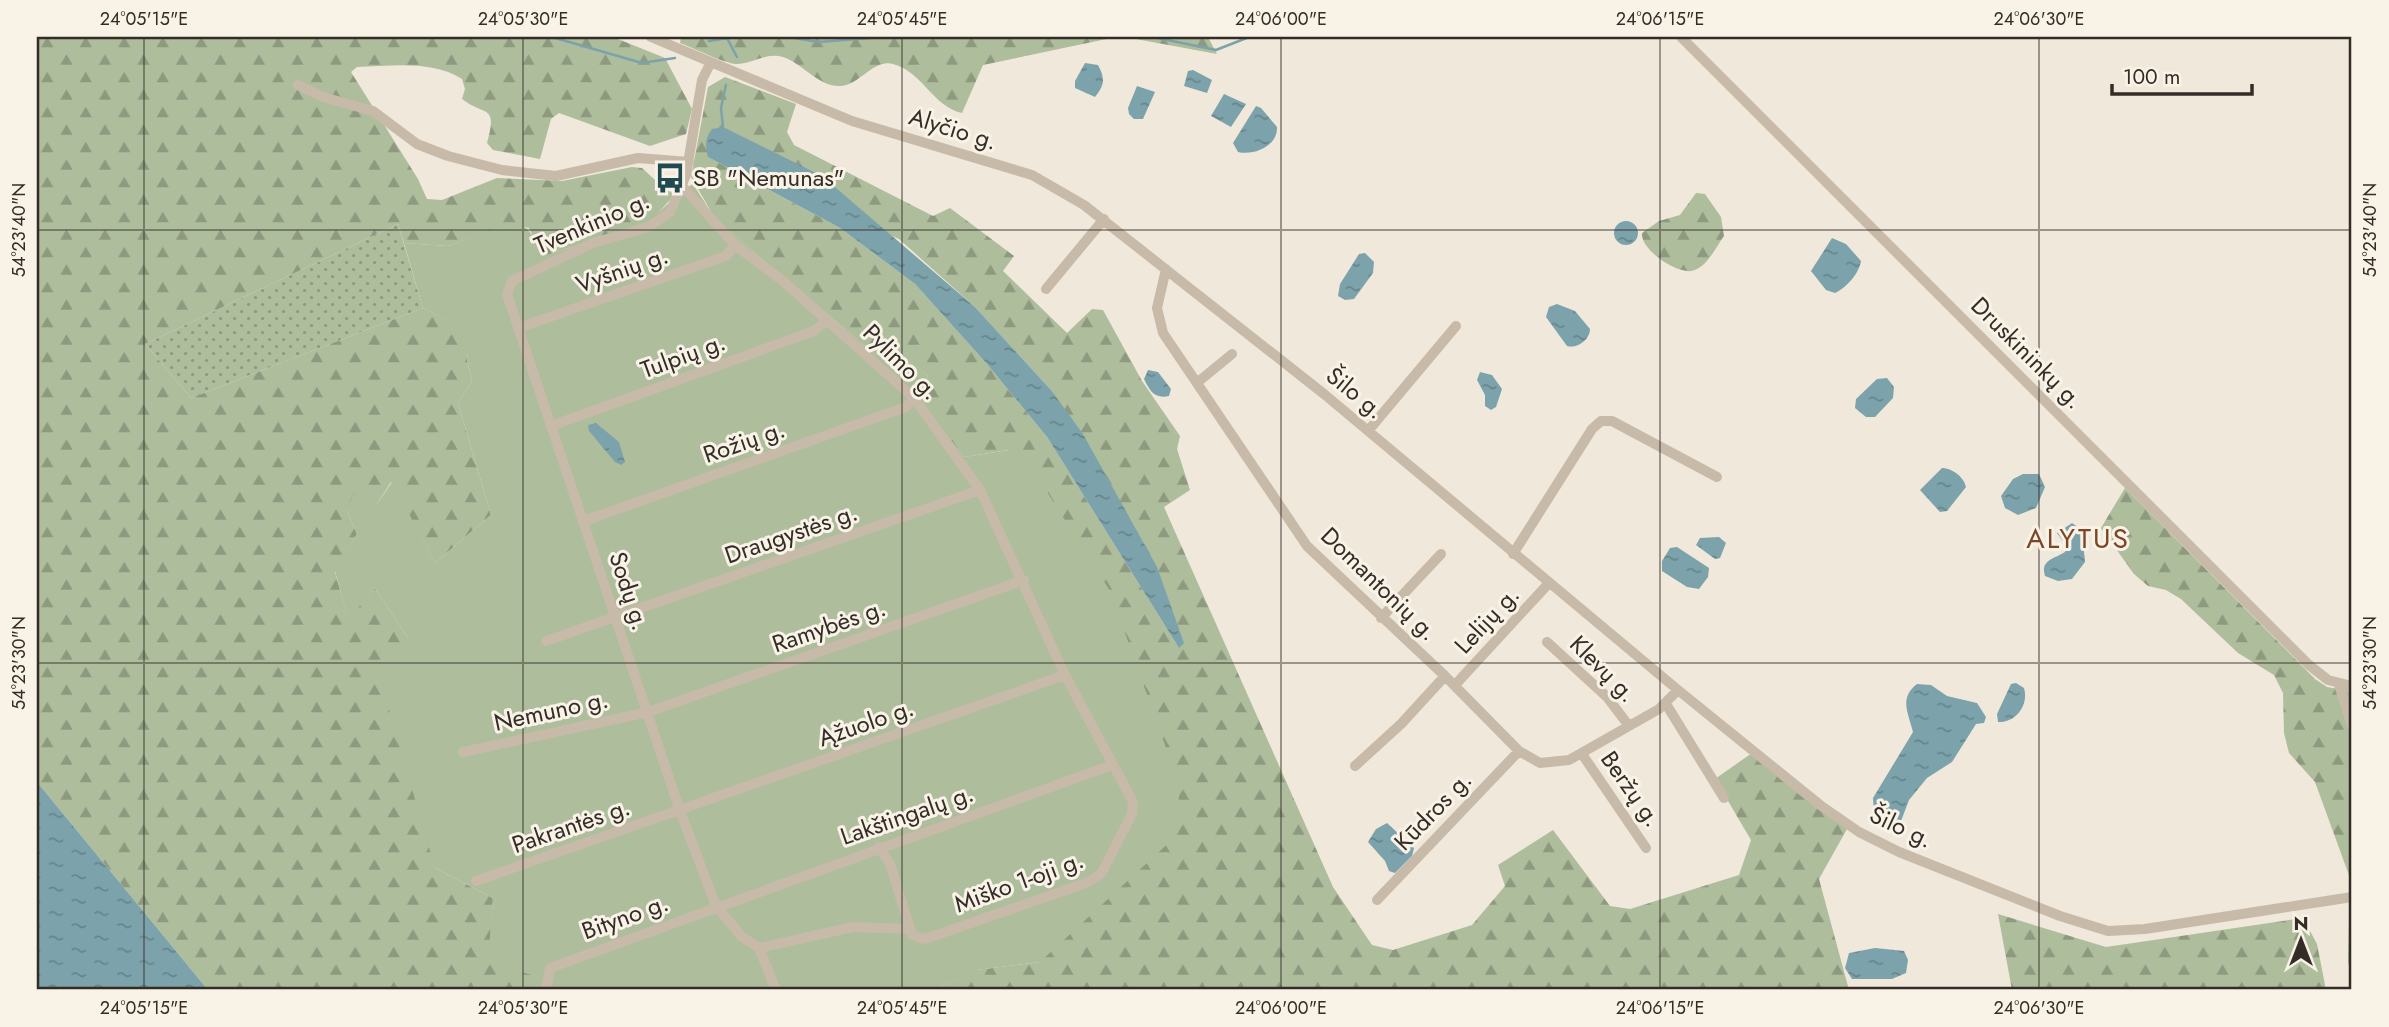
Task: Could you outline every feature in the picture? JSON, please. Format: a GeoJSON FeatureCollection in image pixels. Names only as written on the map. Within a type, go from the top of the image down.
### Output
{"type":"FeatureCollection","features":[{"type":"Feature","properties":{"kind":"street","name":"Alyčio g."},"geometry":{"type":"LineString","coordinates":[[651,37],[852,121],[1032,176],[1104,219],[1166,269]]}},
{"type":"Feature","properties":{"kind":"street","name":"Druskininkų g."},"geometry":{"type":"LineString","coordinates":[[1681,37],[2309,665],[2339,685],[2352,686]]}},
{"type":"Feature","properties":{"kind":"street"},"geometry":{"type":"LineString","coordinates":[[682,187],[689,162],[702,80],[711,62]]}},
{"type":"Feature","properties":{"kind":"street"},"geometry":{"type":"LineString","coordinates":[[298,85],[323,97],[373,111],[417,144],[448,156],[502,170],[556,176],[638,158],[689,162]]}},
{"type":"Feature","properties":{"kind":"street","name":"Pylimo g."},"geometry":{"type":"LineString","coordinates":[[682,187],[735,245],[783,281],[914,398],[980,490],[1024,580],[1065,674],[1112,765]]}},
{"type":"Feature","properties":{"kind":"street","name":"Tvenkinio g."},"geometry":{"type":"LineString","coordinates":[[508,287],[512,281],[593,243],[661,220],[670,212],[682,187]]}},
{"type":"Feature","properties":{"kind":"street"},"geometry":{"type":"LineString","coordinates":[[1046,289],[1104,219]]}},
{"type":"Feature","properties":{"kind":"street","name":"Vyšnių g."},"geometry":{"type":"LineString","coordinates":[[518,328],[726,256],[735,245]]}},
{"type":"Feature","properties":{"kind":"street","name":"Domantonių g."},"geometry":{"type":"LineString","coordinates":[[1166,269],[1157,309],[1157,320],[1163,333],[1307,546],[1446,676],[1519,751],[1541,763],[1549,764],[1582,754],[1666,704],[1678,690]]}},
{"type":"Feature","properties":{"kind":"street","name":"Šilo g."},"geometry":{"type":"LineString","coordinates":[[1166,269],[1368,430],[1513,554],[1819,805],[1859,832],[1899,852],[2060,916],[2108,930],[2145,929],[2352,897]]}},
{"type":"Feature","properties":{"kind":"street","name":"Sodų g."},"geometry":{"type":"LineString","coordinates":[[508,287],[518,328],[680,811],[716,906],[742,937],[759,948]]}},
{"type":"Feature","properties":{"kind":"street","name":"Tulpių g."},"geometry":{"type":"LineString","coordinates":[[551,426],[814,331],[827,320]]}},
{"type":"Feature","properties":{"kind":"street"},"geometry":{"type":"LineString","coordinates":[[1368,430],[1456,326]]}},
{"type":"Feature","properties":{"kind":"street"},"geometry":{"type":"LineString","coordinates":[[1198,382],[1232,354]]}},
{"type":"Feature","properties":{"kind":"street","name":"Rožių g."},"geometry":{"type":"LineString","coordinates":[[584,521],[906,407],[914,398]]}},
{"type":"Feature","properties":{"kind":"street"},"geometry":{"type":"LineString","coordinates":[[1513,554],[1592,429],[1601,421],[1612,421],[1717,477]]}},
{"type":"Feature","properties":{"kind":"street","name":"Draugystės g."},"geometry":{"type":"LineString","coordinates":[[546,641],[980,490]]}},
{"type":"Feature","properties":{"kind":"street"},"geometry":{"type":"LineString","coordinates":[[1381,618],[1441,554]]}},
{"type":"Feature","properties":{"kind":"street","name":"Ramybės g."},"geometry":{"type":"LineString","coordinates":[[648,712],[1024,580]]}},
{"type":"Feature","properties":{"kind":"street","name":"Lelijų g."},"geometry":{"type":"LineString","coordinates":[[1455,685],[1549,583]]}},
{"type":"Feature","properties":{"kind":"street","name":"Klevų g."},"geometry":{"type":"LineString","coordinates":[[1547,642],[1607,697],[1629,726]]}},
{"type":"Feature","properties":{"kind":"street","name":"Ąžuolo g."},"geometry":{"type":"LineString","coordinates":[[680,811],[1065,674]]}},
{"type":"Feature","properties":{"kind":"street","name":"Lelijų g."},"geometry":{"type":"LineString","coordinates":[[1355,766],[1401,724],[1446,676]]}},
{"type":"Feature","properties":{"kind":"street"},"geometry":{"type":"LineString","coordinates":[[2339,685],[2352,726]]}},
{"type":"Feature","properties":{"kind":"street"},"geometry":{"type":"LineString","coordinates":[[1666,704],[1724,798]]}},
{"type":"Feature","properties":{"kind":"street","name":"Nemuno g."},"geometry":{"type":"LineString","coordinates":[[463,752],[648,712]]}},
{"type":"Feature","properties":{"kind":"street","name":"Kūdros g."},"geometry":{"type":"LineString","coordinates":[[1377,900],[1519,751]]}},
{"type":"Feature","properties":{"kind":"street","name":"Beržų g."},"geometry":{"type":"LineString","coordinates":[[1582,754],[1646,848]]}},
{"type":"Feature","properties":{"kind":"street","name":"Lakštingalų g."},"geometry":{"type":"LineString","coordinates":[[716,906],[1112,765]]}},
{"type":"Feature","properties":{"kind":"street","name":"Miško 1-oji g."},"geometry":{"type":"LineString","coordinates":[[759,948],[853,927],[913,933],[925,939],[1086,883],[1101,874],[1132,814],[1133,802],[1112,765]]}},
{"type":"Feature","properties":{"kind":"street","name":"Pakrantės g."},"geometry":{"type":"LineString","coordinates":[[476,881],[680,811]]}},
{"type":"Feature","properties":{"kind":"street"},"geometry":{"type":"LineString","coordinates":[[879,847],[890,864],[913,933]]}},
{"type":"Feature","properties":{"kind":"street","name":"Bityno g."},"geometry":{"type":"LineString","coordinates":[[546,990],[550,968],[716,906]]}},
{"type":"Feature","properties":{"kind":"street"},"geometry":{"type":"LineString","coordinates":[[759,948],[776,990]]}},
{"type":"Feature","properties":{"kind":"green space"},"geometry":{"type":"Polygon","coordinates":[[[37,37],[613,37],[665,58],[692,109],[686,134],[650,146],[559,113],[551,119],[540,159],[493,150],[487,143],[490,116],[462,99],[465,89],[462,79],[438,69],[411,65],[357,67],[351,72],[418,179],[427,199],[442,200],[497,178],[562,181],[632,167],[642,168],[665,189],[675,194],[654,218],[644,223],[548,255],[540,251],[529,228],[510,224],[448,246],[404,243],[398,224],[145,344],[191,398],[423,308],[471,332],[467,359],[472,381],[458,403],[491,515],[435,563],[391,482],[377,504],[346,509],[357,534],[335,572],[348,618],[375,588],[408,638],[435,868],[493,898],[489,961],[542,978],[539,990],[208,990],[37,782],[37,37]]]}},
{"type":"Feature","properties":{"kind":"green space"},"geometry":{"type":"Polygon","coordinates":[[[681,37],[1116,37],[983,65],[962,113],[943,104],[912,74],[893,64],[879,65],[848,85],[833,86],[783,57],[770,56],[730,63],[680,43],[681,37]]]}},
{"type":"Feature","properties":{"kind":"green space"},"geometry":{"type":"Polygon","coordinates":[[[1125,37],[1208,37],[1217,54],[1125,37]]]}},
{"type":"Feature","properties":{"kind":"green space"},"geometry":{"type":"Polygon","coordinates":[[[725,77],[796,104],[787,132],[794,145],[933,216],[950,208],[1014,256],[1003,271],[1067,333],[1092,309],[1103,310],[1142,381],[1180,436],[1177,449],[1190,490],[1164,507],[1333,887],[1372,945],[1393,950],[1472,925],[1505,886],[1498,865],[1553,830],[1610,906],[1630,909],[1739,875],[1751,840],[1715,779],[1752,753],[1847,829],[1819,879],[1849,990],[934,990],[976,970],[1040,962],[1008,450],[964,457],[916,396],[928,376],[892,347],[876,355],[716,220],[691,177],[708,87],[725,77]],[[708,157],[840,228],[915,284],[987,364],[1047,437],[1179,648],[1051,390],[975,307],[899,239],[708,157]]]}},
{"type":"Feature","properties":{"kind":"green space"},"geometry":{"type":"Polygon","coordinates":[[[693,184],[716,220],[876,355],[892,346],[928,376],[917,396],[964,457],[1009,450],[1040,481],[1110,591],[1180,787],[1174,838],[1040,962],[977,970],[934,990],[539,990],[541,978],[488,961],[493,898],[435,868],[379,675],[408,638],[375,588],[348,619],[335,571],[357,534],[346,509],[359,484],[377,504],[392,482],[435,563],[491,515],[458,403],[472,381],[467,359],[470,332],[423,308],[404,243],[448,246],[511,223],[525,227],[548,255],[644,223],[693,184]]]}},
{"type":"Feature","properties":{"kind":"green space"},"geometry":{"type":"Polygon","coordinates":[[[1696,193],[1705,194],[1721,217],[1724,236],[1704,264],[1695,270],[1680,270],[1654,254],[1643,240],[1642,233],[1659,221],[1680,215],[1696,193]]]}},
{"type":"Feature","properties":{"kind":"green space"},"geometry":{"type":"Polygon","coordinates":[[[398,224],[423,308],[191,398],[145,344],[398,224]]]}},
{"type":"Feature","properties":{"kind":"green space"},"geometry":{"type":"Polygon","coordinates":[[[2125,488],[2315,679],[2327,687],[2352,691],[2352,983],[2348,961],[2350,878],[2315,782],[2289,753],[2284,733],[2283,693],[2274,675],[2238,653],[2181,599],[2166,590],[2148,586],[2134,574],[2101,528],[2125,488]]]}},
{"type":"Feature","properties":{"kind":"green space"},"geometry":{"type":"Polygon","coordinates":[[[1998,914],[2106,947],[2303,918],[2317,944],[2326,990],[2012,990],[1998,914]]]}},
{"type":"Feature","properties":{"kind":"water"},"geometry":{"type":"Polygon","coordinates":[[[1085,63],[1098,65],[1102,74],[1101,89],[1095,97],[1075,88],[1075,81],[1085,63]]]}},
{"type":"Feature","properties":{"kind":"water"},"geometry":{"type":"Polygon","coordinates":[[[1193,70],[1212,80],[1207,93],[1184,86],[1188,71],[1193,70]]]}},
{"type":"Feature","properties":{"kind":"water"},"geometry":{"type":"Polygon","coordinates":[[[1137,86],[1155,92],[1143,119],[1134,119],[1129,114],[1128,108],[1137,86]]]}},
{"type":"Feature","properties":{"kind":"water"},"geometry":{"type":"Polygon","coordinates":[[[1224,94],[1246,104],[1231,127],[1211,116],[1224,94]]]}},
{"type":"Feature","properties":{"kind":"water"},"geometry":{"type":"Polygon","coordinates":[[[1256,106],[1261,108],[1277,127],[1276,134],[1269,144],[1258,151],[1238,152],[1233,143],[1256,106]]]}},
{"type":"Feature","properties":{"kind":"water"},"geometry":{"type":"Polygon","coordinates":[[[723,127],[822,176],[975,307],[1051,390],[1083,434],[1157,567],[1184,643],[1179,648],[1047,437],[987,364],[915,284],[840,228],[708,157],[708,136],[712,129],[723,127]]]}},
{"type":"Feature","properties":{"kind":"water"},"geometry":{"type":"Polygon","coordinates":[[[1626,221],[1635,224],[1638,233],[1635,242],[1626,245],[1617,242],[1614,233],[1617,224],[1626,221]]]}},
{"type":"Feature","properties":{"kind":"water"},"geometry":{"type":"Polygon","coordinates":[[[1832,238],[1846,244],[1861,261],[1851,280],[1835,293],[1826,290],[1811,271],[1832,238]]]}},
{"type":"Feature","properties":{"kind":"water"},"geometry":{"type":"Polygon","coordinates":[[[1365,253],[1374,262],[1373,273],[1354,299],[1345,300],[1338,296],[1340,284],[1359,254],[1365,253]]]}},
{"type":"Feature","properties":{"kind":"water"},"geometry":{"type":"Polygon","coordinates":[[[1557,304],[1575,311],[1590,329],[1588,336],[1579,345],[1567,346],[1546,317],[1549,307],[1557,304]]]}},
{"type":"Feature","properties":{"kind":"water"},"geometry":{"type":"Polygon","coordinates":[[[1148,370],[1158,372],[1171,389],[1169,396],[1156,395],[1151,390],[1144,379],[1148,370]]]}},
{"type":"Feature","properties":{"kind":"water"},"geometry":{"type":"Polygon","coordinates":[[[1480,372],[1492,375],[1502,389],[1496,407],[1491,410],[1485,406],[1485,395],[1477,380],[1480,372]]]}},
{"type":"Feature","properties":{"kind":"water"},"geometry":{"type":"Polygon","coordinates":[[[1887,378],[1894,387],[1893,398],[1875,417],[1866,417],[1855,408],[1856,399],[1877,379],[1887,378]]]}},
{"type":"Feature","properties":{"kind":"water"},"geometry":{"type":"Polygon","coordinates":[[[596,423],[619,442],[625,462],[621,465],[615,462],[589,431],[588,425],[596,423]]]}},
{"type":"Feature","properties":{"kind":"water"},"geometry":{"type":"Polygon","coordinates":[[[1942,468],[1957,474],[1966,487],[1947,511],[1940,512],[1920,490],[1942,468]]]}},
{"type":"Feature","properties":{"kind":"water"},"geometry":{"type":"Polygon","coordinates":[[[2023,474],[2039,474],[2045,487],[2036,508],[2018,515],[2005,508],[2001,496],[2013,479],[2023,474]]]}},
{"type":"Feature","properties":{"kind":"water"},"geometry":{"type":"Polygon","coordinates":[[[2072,523],[2082,530],[2085,562],[2072,579],[2058,581],[2045,576],[2044,566],[2065,552],[2066,545],[2057,533],[2072,523]]]}},
{"type":"Feature","properties":{"kind":"water"},"geometry":{"type":"Polygon","coordinates":[[[1719,537],[1726,543],[1720,558],[1715,559],[1696,545],[1700,538],[1719,537]]]}},
{"type":"Feature","properties":{"kind":"water"},"geometry":{"type":"Polygon","coordinates":[[[1677,547],[1709,568],[1708,577],[1699,589],[1687,587],[1662,571],[1662,561],[1670,548],[1677,547]]]}},
{"type":"Feature","properties":{"kind":"water"},"geometry":{"type":"Polygon","coordinates":[[[2016,683],[2024,688],[2023,706],[2010,720],[1998,722],[1997,714],[2011,684],[2016,683]]]}},
{"type":"Feature","properties":{"kind":"water"},"geometry":{"type":"Polygon","coordinates":[[[1917,684],[1931,685],[1947,696],[1977,703],[1986,717],[1984,723],[1976,724],[1952,762],[1927,778],[1909,800],[1901,821],[1883,819],[1874,812],[1873,798],[1913,732],[1906,706],[1911,689],[1917,684]]]}},
{"type":"Feature","properties":{"kind":"water"},"geometry":{"type":"Polygon","coordinates":[[[37,782],[208,990],[37,990],[37,782]]]}},
{"type":"Feature","properties":{"kind":"water"},"geometry":{"type":"Polygon","coordinates":[[[1387,823],[1414,848],[1412,856],[1395,873],[1389,871],[1385,861],[1368,842],[1376,829],[1387,823]]]}},
{"type":"Feature","properties":{"kind":"water"},"geometry":{"type":"Polygon","coordinates":[[[1875,948],[1904,951],[1908,960],[1906,973],[1892,979],[1852,979],[1845,968],[1849,953],[1875,948]]]}},
{"type":"Feature","properties":{"kind":"waterway"},"geometry":{"type":"LineString","coordinates":[[552,37],[642,63],[675,58]]}},
{"type":"Feature","properties":{"kind":"waterway"},"geometry":{"type":"LineString","coordinates":[[709,41],[734,37]]}},
{"type":"Feature","properties":{"kind":"waterway"},"geometry":{"type":"LineString","coordinates":[[789,37],[818,42],[884,37]]}},
{"type":"Feature","properties":{"kind":"waterway"},"geometry":{"type":"LineString","coordinates":[[960,37],[966,37]]}},
{"type":"Feature","properties":{"kind":"waterway"},"geometry":{"type":"LineString","coordinates":[[1153,37],[1216,50],[1249,37]]}},
{"type":"Feature","properties":{"kind":"waterway"},"geometry":{"type":"LineString","coordinates":[[727,38],[737,57]]}},
{"type":"Feature","properties":{"kind":"waterway"},"geometry":{"type":"LineString","coordinates":[[723,127],[721,108],[726,85]]}},
{"type":"Feature","properties":{"kind":"place","name":"SB \"Nemunas\""},"geometry":{"type":"Point","coordinates":[670,178]}},
{"type":"Feature","properties":{"kind":"district","name":"ALYTUS"},"geometry":{"type":"Point","coordinates":[2078,538]}}]}
